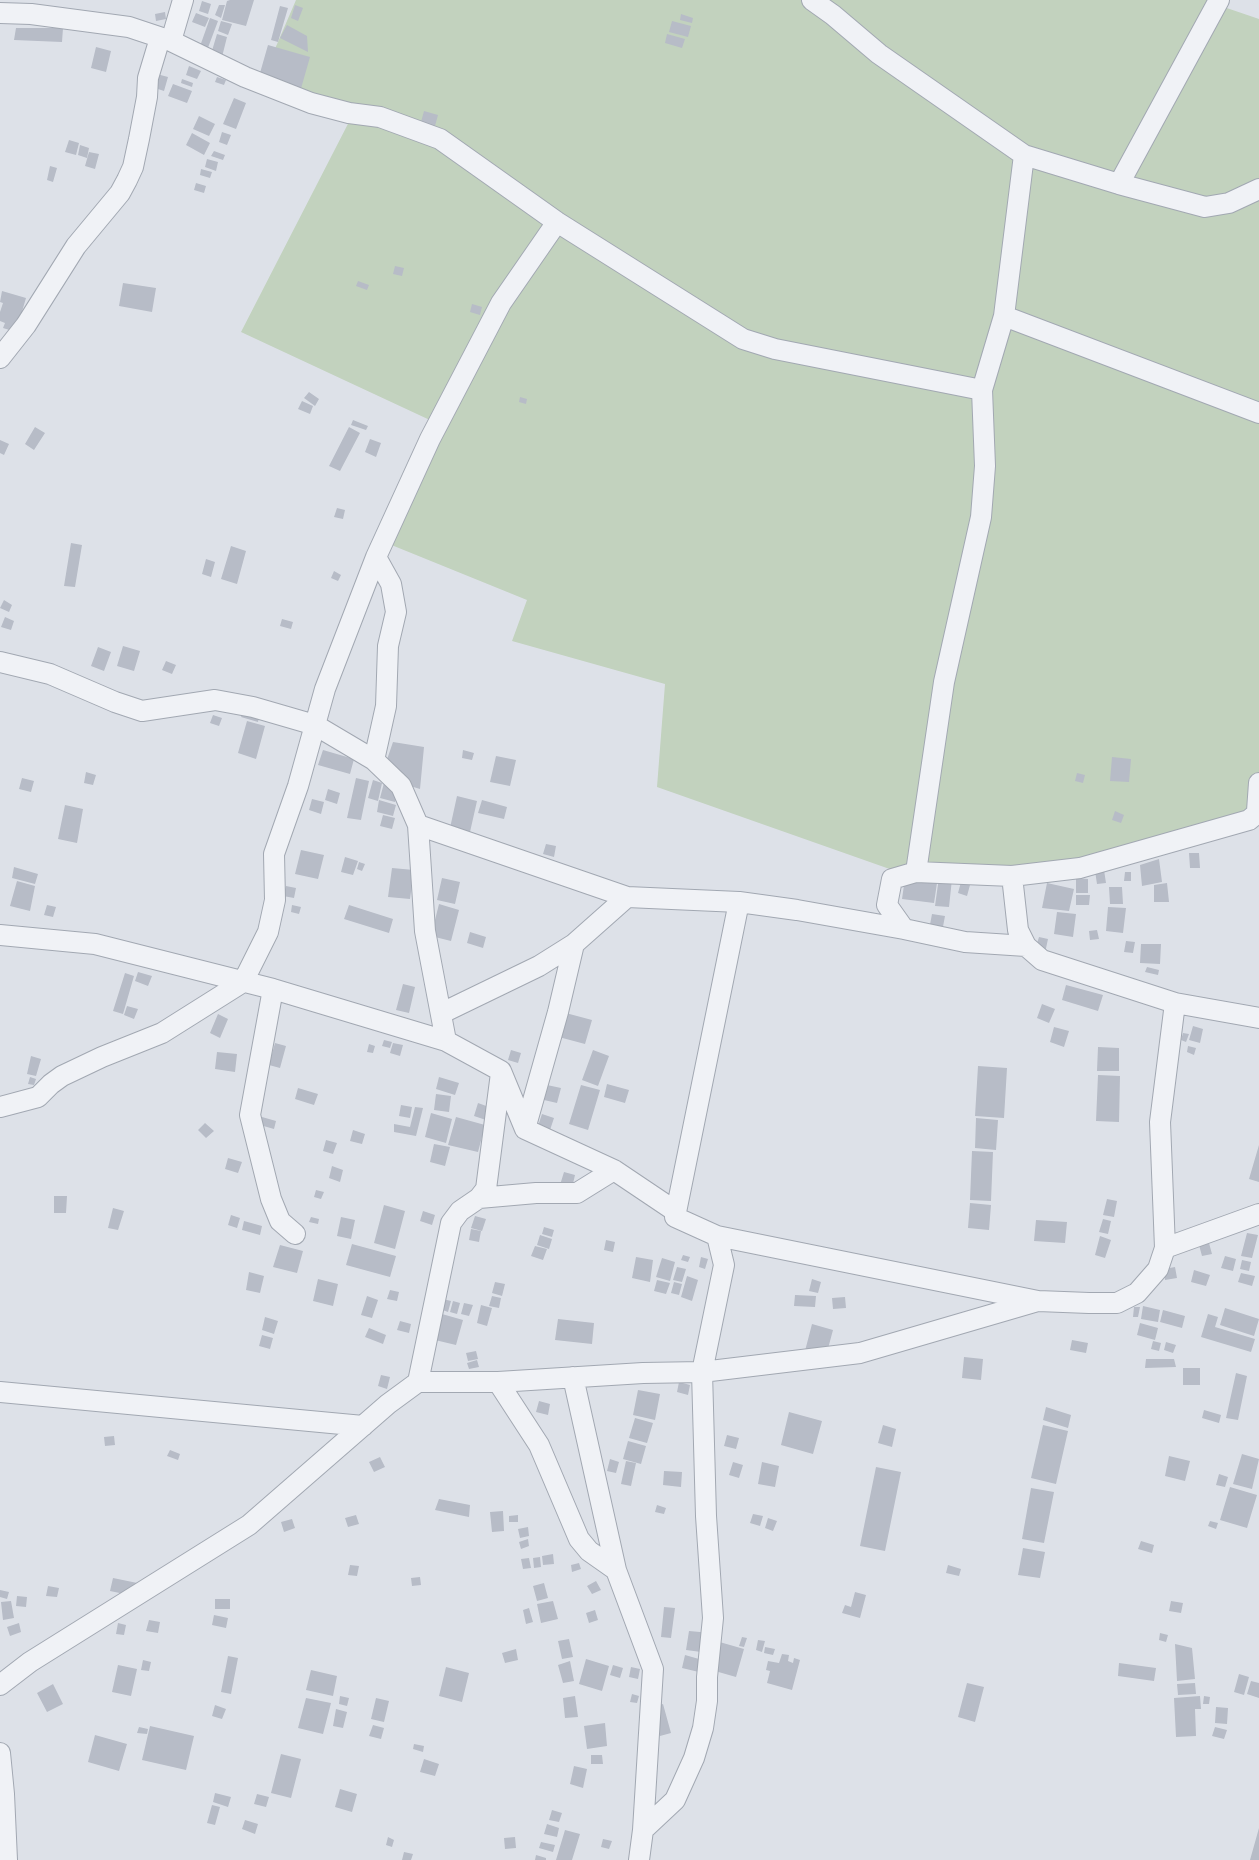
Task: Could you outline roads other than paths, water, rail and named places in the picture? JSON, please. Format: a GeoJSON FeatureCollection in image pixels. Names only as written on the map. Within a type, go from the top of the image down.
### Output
{"type":"FeatureCollection","features":[{"type":"Feature","properties":{"kind":"street"},"geometry":{"type":"LineString","coordinates":[[0,358],[26,325],[76,246],[120,193],[127,180],[133,167],[139,139],[147,97],[148,78],[183,0]]}},
{"type":"Feature","properties":{"kind":"street"},"geometry":{"type":"LineString","coordinates":[[812,0],[879,54],[1024,155],[1119,184],[1206,207],[1229,203],[1259,189]]}},
{"type":"Feature","properties":{"kind":"street"},"geometry":{"type":"LineString","coordinates":[[1119,184],[1219,0]]}},
{"type":"Feature","properties":{"kind":"street"},"geometry":{"type":"LineString","coordinates":[[0,13],[33,7],[129,27],[166,39],[245,77],[311,103],[349,113],[380,117],[440,139],[557,222],[743,338],[760,345],[982,390]]}},
{"type":"Feature","properties":{"kind":"street"},"geometry":{"type":"LineString","coordinates":[[916,872],[944,682],[980,517],[985,466],[982,390],[1004,316],[1024,155]]}},
{"type":"Feature","properties":{"kind":"street"},"geometry":{"type":"LineString","coordinates":[[0,1107],[38,1097],[50,1084],[62,1076],[102,1057],[162,1033],[243,982],[268,932],[275,900],[274,854],[286,823],[325,689],[376,557],[430,439],[500,303],[557,222]]}},
{"type":"Feature","properties":{"kind":"street"},"geometry":{"type":"LineString","coordinates":[[1004,316],[1259,413]]}},
{"type":"Feature","properties":{"kind":"street"},"geometry":{"type":"LineString","coordinates":[[374,760],[386,706],[388,646],[396,612],[391,584],[376,557]]}},
{"type":"Feature","properties":{"kind":"street"},"geometry":{"type":"LineString","coordinates":[[0,662],[50,674],[115,702],[142,711],[214,700],[253,707],[315,725],[374,760],[401,786],[418,825],[426,931],[446,1041]]}},
{"type":"Feature","properties":{"kind":"street"},"geometry":{"type":"LineString","coordinates":[[904,929],[887,905],[892,879],[916,872],[1012,876],[1080,868],[1250,820],[1257,811],[1259,783]]}},
{"type":"Feature","properties":{"kind":"street"},"geometry":{"type":"LineString","coordinates":[[418,825],[627,896],[739,902],[797,910],[904,929],[965,942],[1026,946]]}},
{"type":"Feature","properties":{"kind":"street"},"geometry":{"type":"LineString","coordinates":[[1012,876],[1018,930],[1026,946],[1042,960],[1175,1003],[1259,1018]]}},
{"type":"Feature","properties":{"kind":"street"},"geometry":{"type":"LineString","coordinates":[[442,1013],[539,966],[574,944],[627,896]]}},
{"type":"Feature","properties":{"kind":"street"},"geometry":{"type":"LineString","coordinates":[[739,902],[675,1211],[675,1217],[717,1236],[1038,1301],[1117,1302],[1137,1293],[1158,1269],[1165,1248],[1160,1122],[1175,1003]]}},
{"type":"Feature","properties":{"kind":"street"},"geometry":{"type":"LineString","coordinates":[[0,935],[95,944],[273,989],[446,1041],[501,1071],[525,1129],[614,1170],[675,1211]]}},
{"type":"Feature","properties":{"kind":"street"},"geometry":{"type":"LineString","coordinates":[[525,1129],[558,1012],[574,944]]}},
{"type":"Feature","properties":{"kind":"street"},"geometry":{"type":"LineString","coordinates":[[273,989],[250,1115],[271,1199],[280,1221],[295,1234]]}},
{"type":"Feature","properties":{"kind":"street"},"geometry":{"type":"LineString","coordinates":[[418,1382],[452,1223],[460,1211],[479,1198],[486,1189],[501,1071]]}},
{"type":"Feature","properties":{"kind":"street"},"geometry":{"type":"LineString","coordinates":[[479,1198],[536,1193],[577,1193],[614,1170]]}},
{"type":"Feature","properties":{"kind":"street"},"geometry":{"type":"LineString","coordinates":[[1165,1248],[1259,1214]]}},
{"type":"Feature","properties":{"kind":"street"},"geometry":{"type":"LineString","coordinates":[[643,1830],[675,1800],[694,1758],[703,1728],[707,1702],[707,1677],[713,1618],[706,1516],[702,1372],[724,1265],[717,1236]]}},
{"type":"Feature","properties":{"kind":"street"},"geometry":{"type":"LineString","coordinates":[[0,1685],[30,1662],[249,1525],[388,1404],[418,1382],[498,1382],[573,1377],[702,1372],[860,1353],[1038,1301]]}},
{"type":"Feature","properties":{"kind":"street"},"geometry":{"type":"LineString","coordinates":[[573,1377],[616,1570],[653,1669],[643,1830],[639,1860]]}},
{"type":"Feature","properties":{"kind":"street"},"geometry":{"type":"LineString","coordinates":[[498,1382],[539,1446],[579,1539],[589,1551],[616,1570]]}},
{"type":"Feature","properties":{"kind":"street"},"geometry":{"type":"LineString","coordinates":[[0,1392],[363,1426]]}},
{"type":"Feature","properties":{"kind":"street"},"geometry":{"type":"LineString","coordinates":[[0,1753],[4,1794],[7,1860]]}}]}
